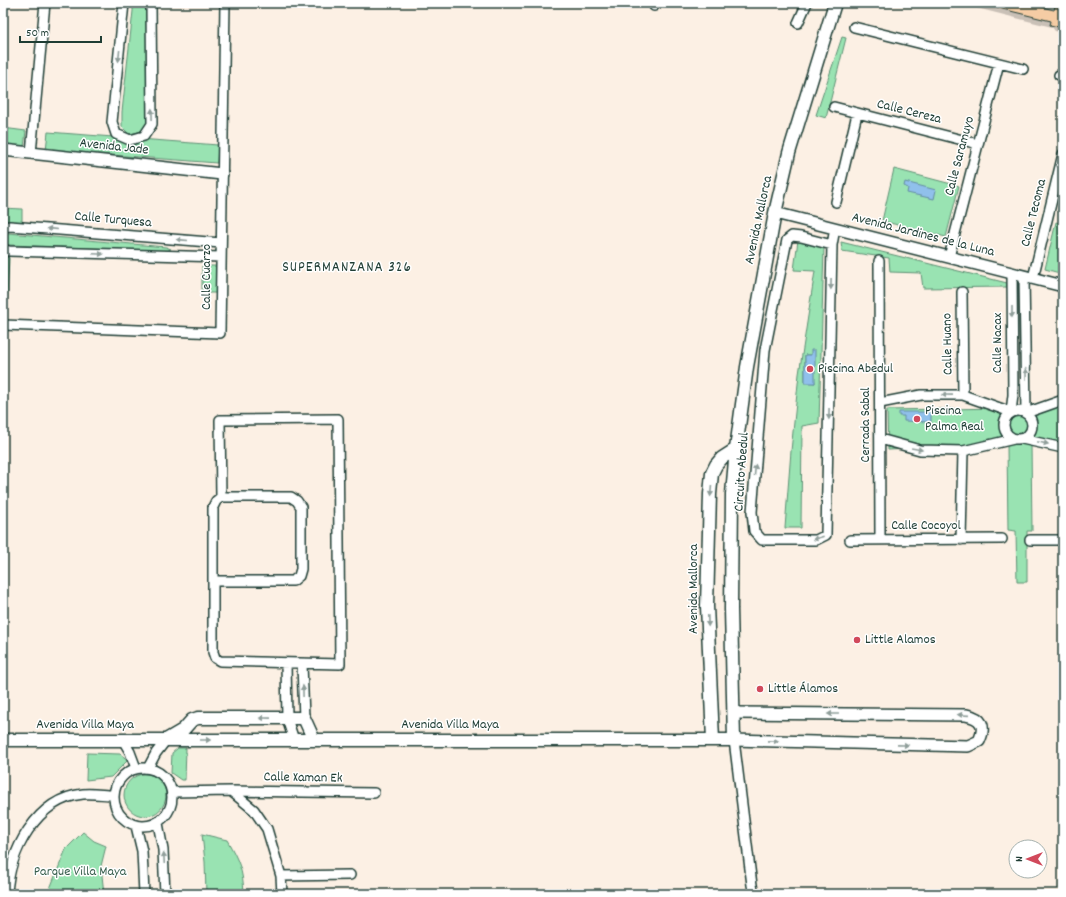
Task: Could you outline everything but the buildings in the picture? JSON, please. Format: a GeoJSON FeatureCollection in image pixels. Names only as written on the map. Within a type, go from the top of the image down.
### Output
{"type":"FeatureCollection","features":[{"type":"Feature","properties":{"kind":"main road","name":"Avenida Mallorca"},"geometry":{"type":"LineString","coordinates":[[734,740],[731,609],[732,494],[736,449],[747,367],[775,213],[790,153],[835,3]]}},
{"type":"Feature","properties":{"kind":"main road","name":"Avenida Mallorca"},"geometry":{"type":"LineString","coordinates":[[713,740],[707,606],[710,494],[712,473],[716,465],[722,458],[736,449]]}},
{"type":"Feature","properties":{"kind":"main road"},"geometry":{"type":"LineString","coordinates":[[166,740],[183,730],[192,720],[198,718],[304,718],[314,740]]}},
{"type":"Feature","properties":{"kind":"main road","name":"Avenida Villa Maya"},"geometry":{"type":"LineString","coordinates":[[3,740],[734,740]]}},
{"type":"Feature","properties":{"kind":"street"},"geometry":{"type":"LineString","coordinates":[[31,153],[45,3]]}},
{"type":"Feature","properties":{"kind":"street"},"geometry":{"type":"LineString","coordinates":[[124,3],[112,122],[116,134],[130,140],[144,136],[152,124],[151,3]]}},
{"type":"Feature","properties":{"kind":"street","name":"Calle Cuarzo"},"geometry":{"type":"LineString","coordinates":[[3,326],[220,333],[225,3]]}},
{"type":"Feature","properties":{"kind":"street"},"geometry":{"type":"LineString","coordinates":[[798,23],[807,3]]}},
{"type":"Feature","properties":{"kind":"street"},"geometry":{"type":"LineString","coordinates":[[854,27],[1023,69]]}},
{"type":"Feature","properties":{"kind":"street","name":"Calle Saramuyo"},"geometry":{"type":"LineString","coordinates":[[948,257],[999,63]]}},
{"type":"Feature","properties":{"kind":"street","name":"Calle Cereza"},"geometry":{"type":"LineString","coordinates":[[834,107],[978,144]]}},
{"type":"Feature","properties":{"kind":"street"},"geometry":{"type":"LineString","coordinates":[[836,202],[857,114]]}},
{"type":"Feature","properties":{"kind":"street","name":"Avenida Jade"},"geometry":{"type":"LineString","coordinates":[[3,150],[222,174]]}},
{"type":"Feature","properties":{"kind":"street","name":"Calle Tecoma"},"geometry":{"type":"LineString","coordinates":[[1028,277],[1063,154]]}},
{"type":"Feature","properties":{"kind":"street","name":"Avenida Jardines de la Luna"},"geometry":{"type":"LineString","coordinates":[[775,213],[1063,286]]}},
{"type":"Feature","properties":{"kind":"street","name":"Calle Turquesa"},"geometry":{"type":"LineString","coordinates":[[3,227],[10,226],[221,243]]}},
{"type":"Feature","properties":{"kind":"street","name":"Circuito Abedul"},"geometry":{"type":"LineString","coordinates":[[832,245],[792,236],[787,240],[765,350],[752,512],[754,532],[762,540],[816,540],[826,535],[832,245],[835,228]]}},
{"type":"Feature","properties":{"kind":"street"},"geometry":{"type":"LineString","coordinates":[[3,250],[9,252],[221,257]]}},
{"type":"Feature","properties":{"kind":"street","name":"Cerrada Sabal"},"geometry":{"type":"LineString","coordinates":[[879,261],[880,540]]}},
{"type":"Feature","properties":{"kind":"street","name":"Calle Nacax"},"geometry":{"type":"LineString","coordinates":[[1012,273],[1013,395],[1011,412],[1004,420],[1003,425],[1006,434],[1018,439],[1026,437],[1032,430],[1032,421],[1026,413],[1028,277]]}},
{"type":"Feature","properties":{"kind":"street","name":"Calle Huano"},"geometry":{"type":"LineString","coordinates":[[962,292],[963,396]]}},
{"type":"Feature","properties":{"kind":"street"},"geometry":{"type":"LineString","coordinates":[[880,403],[921,395],[963,396],[1011,412],[1019,410],[1026,413],[1063,400]]}},
{"type":"Feature","properties":{"kind":"street"},"geometry":{"type":"LineString","coordinates":[[213,581],[293,581],[299,576],[301,569],[301,507],[297,501],[291,497],[221,497],[216,501],[214,507],[213,581],[213,652],[215,658],[220,661],[340,664],[338,419],[220,420],[221,497]]}},
{"type":"Feature","properties":{"kind":"street"},"geometry":{"type":"LineString","coordinates":[[880,440],[920,450],[963,451],[1018,439],[1063,448]]}},
{"type":"Feature","properties":{"kind":"street"},"geometry":{"type":"LineString","coordinates":[[961,540],[963,451]]}},
{"type":"Feature","properties":{"kind":"street","name":"Calle Cocoyol"},"geometry":{"type":"LineString","coordinates":[[850,540],[1002,539]]}},
{"type":"Feature","properties":{"kind":"street"},"geometry":{"type":"LineString","coordinates":[[1030,540],[1063,540]]}},
{"type":"Feature","properties":{"kind":"street"},"geometry":{"type":"LineString","coordinates":[[286,663],[287,719],[294,740]]}},
{"type":"Feature","properties":{"kind":"street"},"geometry":{"type":"LineString","coordinates":[[302,664],[304,718]]}},
{"type":"Feature","properties":{"kind":"street"},"geometry":{"type":"LineString","coordinates":[[734,713],[966,715],[975,717],[981,723],[983,733],[979,741],[968,746],[734,740],[754,894]]}},
{"type":"Feature","properties":{"kind":"street"},"geometry":{"type":"LineString","coordinates":[[123,740],[130,752],[136,768]]}},
{"type":"Feature","properties":{"kind":"street"},"geometry":{"type":"LineString","coordinates":[[148,768],[156,753],[166,740]]}},
{"type":"Feature","properties":{"kind":"street"},"geometry":{"type":"LineString","coordinates":[[136,768],[148,768],[164,776],[169,783],[172,792],[172,801],[170,810],[158,823],[151,826],[136,826],[122,818],[115,807],[114,795],[120,778],[127,772],[136,768]]}},
{"type":"Feature","properties":{"kind":"street"},"geometry":{"type":"LineString","coordinates":[[232,791],[254,810],[267,829],[281,876],[282,894]]}},
{"type":"Feature","properties":{"kind":"street","name":"Calle Xaman Ek"},"geometry":{"type":"LineString","coordinates":[[172,792],[232,791],[374,794]]}},
{"type":"Feature","properties":{"kind":"street"},"geometry":{"type":"LineString","coordinates":[[7,894],[7,871],[20,843],[36,820],[48,809],[65,799],[82,794],[114,795]]}},
{"type":"Feature","properties":{"kind":"street"},"geometry":{"type":"LineString","coordinates":[[158,823],[163,850],[166,894]]}},
{"type":"Feature","properties":{"kind":"street"},"geometry":{"type":"LineString","coordinates":[[136,826],[142,851],[144,894]]}},
{"type":"Feature","properties":{"kind":"street"},"geometry":{"type":"LineString","coordinates":[[281,876],[350,875]]}},
{"type":"Feature","properties":{"kind":"green space"},"geometry":{"type":"Polygon","coordinates":[[[139,4],[146,9],[148,118],[142,130],[129,134],[122,127],[122,112],[133,6],[139,4]]]}},
{"type":"Feature","properties":{"kind":"green space"},"geometry":{"type":"Polygon","coordinates":[[[842,37],[846,38],[826,118],[816,115],[842,37]]]}},
{"type":"Feature","properties":{"kind":"green space"},"geometry":{"type":"Polygon","coordinates":[[[3,128],[26,131],[24,147],[3,145],[3,128]]]}},
{"type":"Feature","properties":{"kind":"green space"},"geometry":{"type":"Polygon","coordinates":[[[48,132],[218,145],[217,163],[46,150],[48,132]]]}},
{"type":"Feature","properties":{"kind":"green space"},"geometry":{"type":"Polygon","coordinates":[[[894,169],[959,186],[946,237],[882,221],[894,169]]]}},
{"type":"Feature","properties":{"kind":"green space"},"geometry":{"type":"Polygon","coordinates":[[[3,208],[22,209],[22,224],[3,229],[3,208]]]}},
{"type":"Feature","properties":{"kind":"green space"},"geometry":{"type":"Polygon","coordinates":[[[1056,222],[1063,224],[1063,274],[1045,269],[1056,222]]]}},
{"type":"Feature","properties":{"kind":"green space"},"geometry":{"type":"Polygon","coordinates":[[[8,233],[166,247],[171,249],[166,251],[9,245],[3,242],[3,235],[8,233]]]}},
{"type":"Feature","properties":{"kind":"green space"},"geometry":{"type":"Polygon","coordinates":[[[798,240],[824,248],[819,423],[802,426],[801,528],[785,528],[799,374],[815,271],[794,270],[798,240]],[[805,355],[805,382],[815,383],[811,355],[805,355]]]}},
{"type":"Feature","properties":{"kind":"green space"},"geometry":{"type":"Polygon","coordinates":[[[841,242],[1007,283],[1007,287],[923,288],[921,273],[890,272],[889,258],[842,251],[841,242]]]}},
{"type":"Feature","properties":{"kind":"green space"},"geometry":{"type":"Polygon","coordinates":[[[3,256],[9,258],[6,317],[3,317],[3,256]]]}},
{"type":"Feature","properties":{"kind":"green space"},"geometry":{"type":"Polygon","coordinates":[[[202,266],[217,266],[216,293],[202,293],[202,266]]]}},
{"type":"Feature","properties":{"kind":"green space"},"geometry":{"type":"Polygon","coordinates":[[[1063,407],[1063,442],[1031,444],[1032,531],[1027,531],[1027,582],[1017,582],[1016,531],[1008,530],[1007,445],[888,450],[887,410],[1063,407]]]}},
{"type":"Feature","properties":{"kind":"green space"},"geometry":{"type":"Polygon","coordinates":[[[178,748],[186,748],[185,780],[181,780],[171,773],[172,753],[178,748]]]}},
{"type":"Feature","properties":{"kind":"green space"},"geometry":{"type":"Polygon","coordinates":[[[87,753],[120,754],[128,760],[111,777],[86,780],[87,753]]]}},
{"type":"Feature","properties":{"kind":"green space"},"geometry":{"type":"Polygon","coordinates":[[[145,774],[160,780],[166,795],[160,810],[145,816],[130,810],[124,795],[130,780],[145,774]]]}},
{"type":"Feature","properties":{"kind":"green space","name":"Parque Villa Maya"},"geometry":{"type":"Polygon","coordinates":[[[83,832],[94,841],[106,846],[101,866],[104,894],[49,894],[66,849],[83,832]]]}},
{"type":"Feature","properties":{"kind":"green space"},"geometry":{"type":"Polygon","coordinates":[[[202,834],[227,840],[240,866],[243,878],[244,894],[206,894],[202,834]]]}},
{"type":"Feature","properties":{"kind":"water"},"geometry":{"type":"Polygon","coordinates":[[[905,182],[936,190],[934,199],[907,193],[908,188],[904,186],[905,182]]]}},
{"type":"Feature","properties":{"kind":"water","name":"Piscina Abedul"},"geometry":{"type":"Polygon","coordinates":[[[811,350],[815,350],[815,383],[805,383],[805,355],[811,355],[811,350]]]}},
{"type":"Feature","properties":{"kind":"water","name":"Piscina Palma Real"},"geometry":{"type":"Polygon","coordinates":[[[899,412],[931,412],[931,422],[904,421],[904,416],[899,416],[899,412]]]}},
{"type":"Feature","properties":{"kind":"place","name":"Piscina Abedul"},"geometry":{"type":"Point","coordinates":[810,369]}},
{"type":"Feature","properties":{"kind":"place","name":"Piscina Palma Real"},"geometry":{"type":"Point","coordinates":[917,419]}},
{"type":"Feature","properties":{"kind":"place","name":"Little Alamos"},"geometry":{"type":"Point","coordinates":[857,640]}},
{"type":"Feature","properties":{"kind":"place","name":"Little Álamos"},"geometry":{"type":"Point","coordinates":[760,689]}},
{"type":"Feature","properties":{"kind":"district","name":"SUPERMANZANA 326"},"geometry":{"type":"Point","coordinates":[347,268]}}]}
